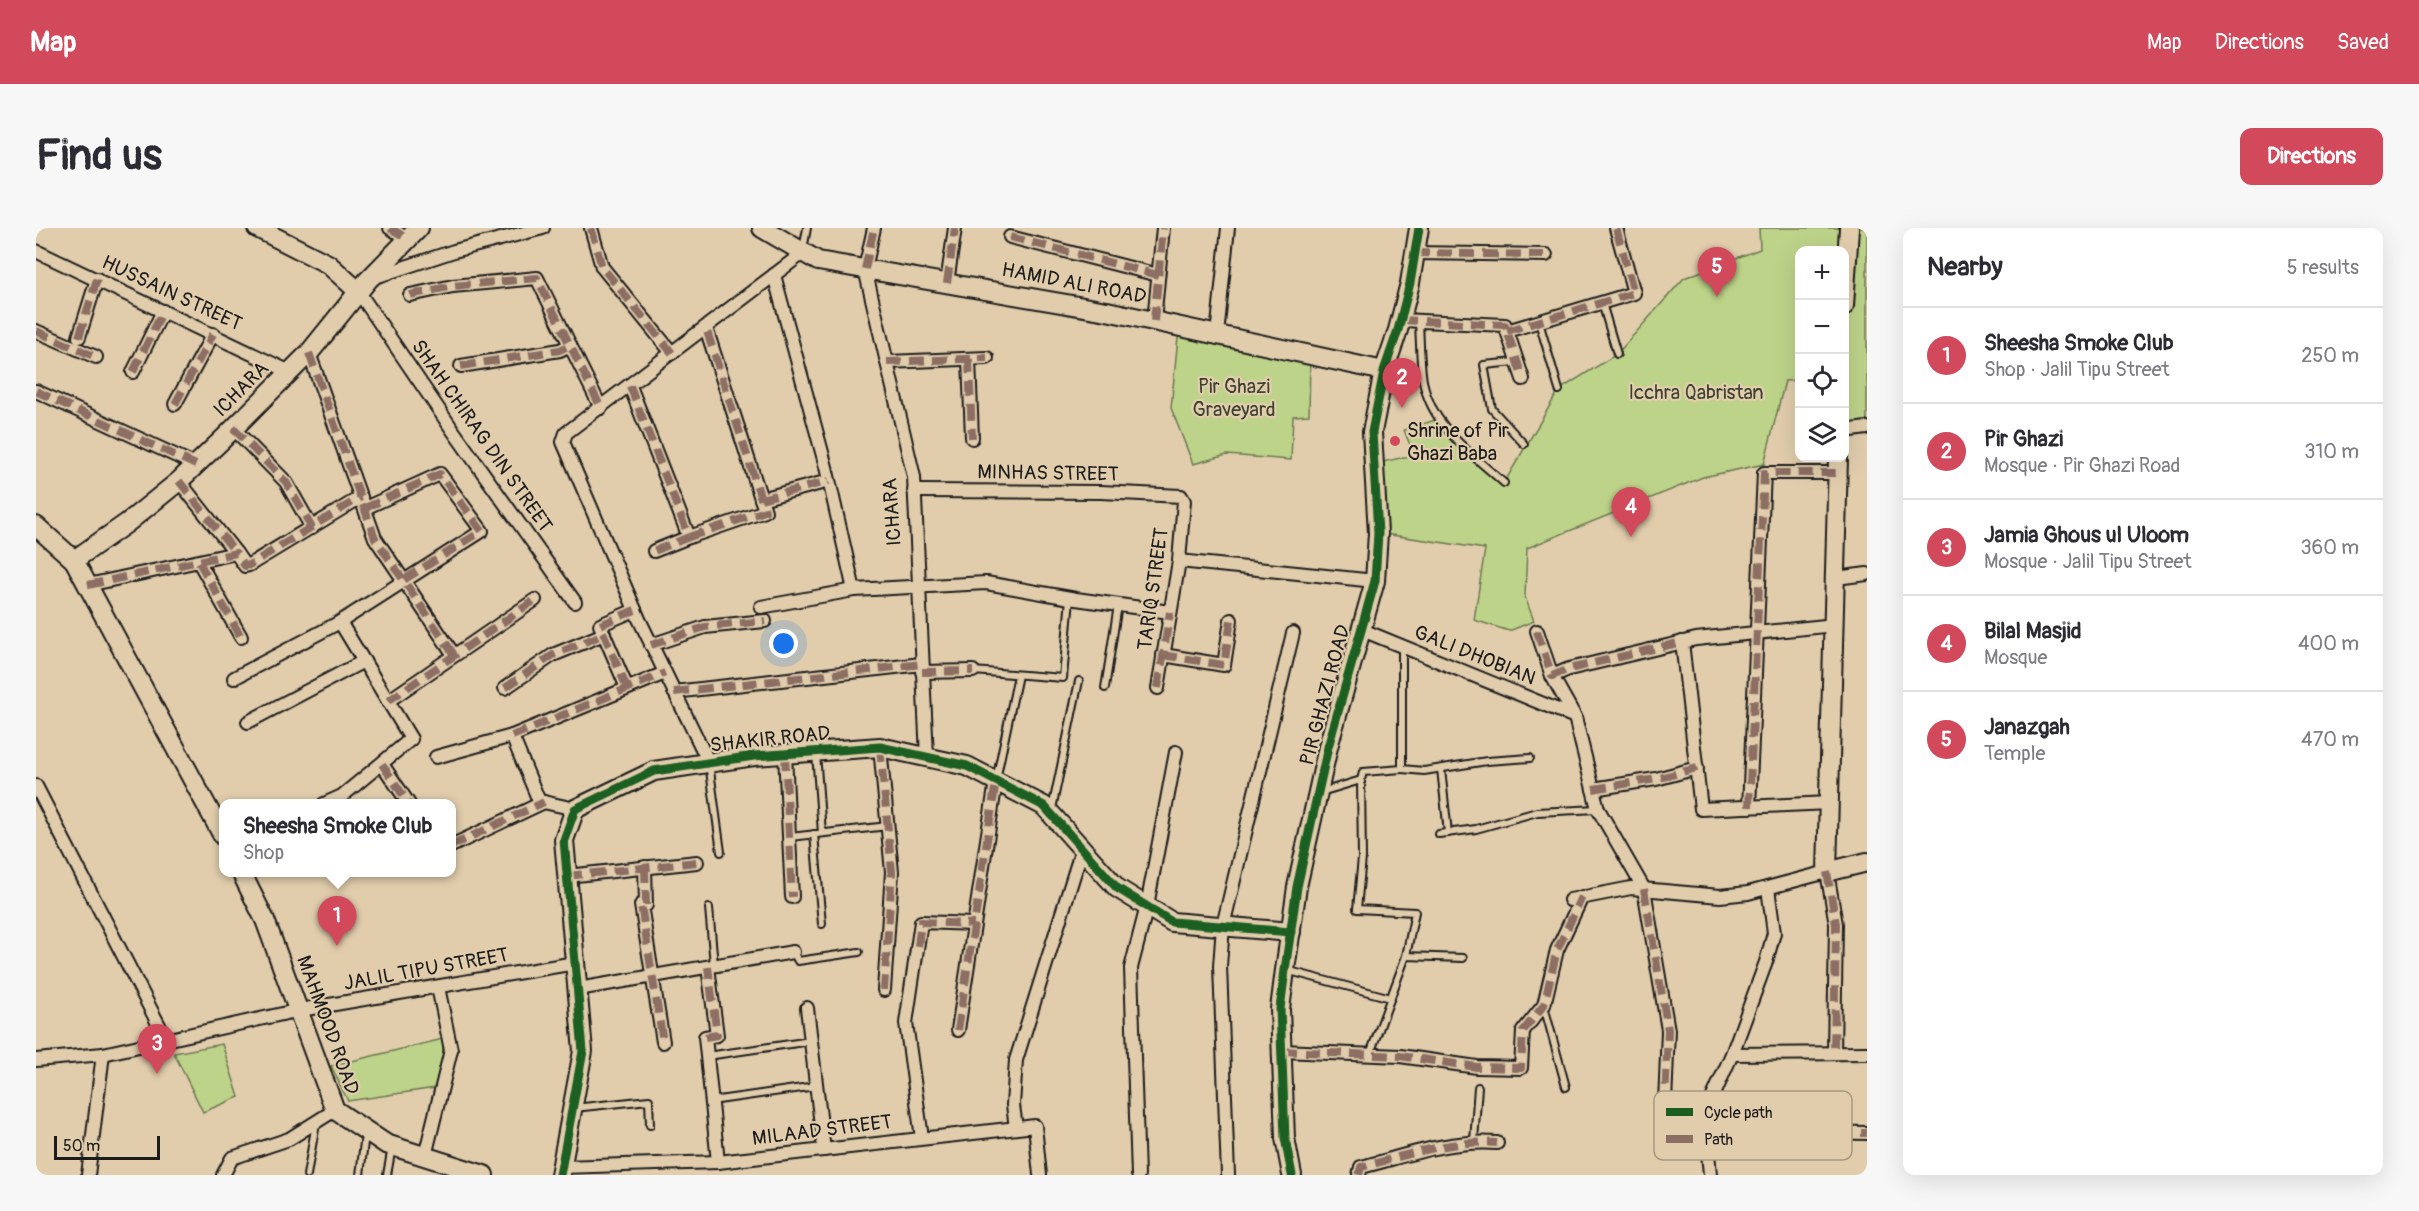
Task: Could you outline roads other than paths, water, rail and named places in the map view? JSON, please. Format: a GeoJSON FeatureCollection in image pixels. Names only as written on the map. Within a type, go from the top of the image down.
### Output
{"type":"FeatureCollection","features":[{"type":"Feature","properties":{"kind":"street"},"geometry":{"type":"LineString","coordinates":[[257,228],[328,264],[363,286],[454,252],[543,228]]}},
{"type":"Feature","properties":{"kind":"street"},"geometry":{"type":"LineString","coordinates":[[390,228],[413,234]]}},
{"type":"Feature","properties":{"kind":"street"},"geometry":{"type":"LineString","coordinates":[[591,228],[602,267],[672,353]]}},
{"type":"Feature","properties":{"kind":"street"},"geometry":{"type":"LineString","coordinates":[[865,269],[874,228]]}},
{"type":"Feature","properties":{"kind":"street"},"geometry":{"type":"LineString","coordinates":[[946,283],[955,228]]}},
{"type":"Feature","properties":{"kind":"street"},"geometry":{"type":"LineString","coordinates":[[1154,321],[1163,228]]}},
{"type":"Feature","properties":{"kind":"street"},"geometry":{"type":"LineString","coordinates":[[1218,335],[1228,228]]}},
{"type":"Feature","properties":{"kind":"street","name":"PIR GHAZI ROAD"},"geometry":{"type":"LineString","coordinates":[[1292,1175],[1285,1138],[1280,1009],[1285,970],[1297,887],[1328,747],[1375,581],[1378,533],[1372,432],[1384,371],[1401,320],[1419,228]]}},
{"type":"Feature","properties":{"kind":"street"},"geometry":{"type":"LineString","coordinates":[[1507,331],[1634,293],[1616,228]]}},
{"type":"Feature","properties":{"kind":"street"},"geometry":{"type":"LineString","coordinates":[[1845,300],[1849,228]]}},
{"type":"Feature","properties":{"kind":"street","name":"HAMID ALI ROAD"},"geometry":{"type":"LineString","coordinates":[[766,229],[818,261],[1154,321],[1384,371]]}},
{"type":"Feature","properties":{"kind":"street","name":"ICHARA"},"geometry":{"type":"LineString","coordinates":[[74,560],[127,523],[196,465],[309,353],[363,286],[413,234]]}},
{"type":"Feature","properties":{"kind":"street"},"geometry":{"type":"LineString","coordinates":[[1011,237],[1158,275]]}},
{"type":"Feature","properties":{"kind":"street","name":"HUSSAIN STREET"},"geometry":{"type":"LineString","coordinates":[[36,251],[290,372]]}},
{"type":"Feature","properties":{"kind":"street"},"geometry":{"type":"LineString","coordinates":[[709,763],[651,645],[563,442],[566,433],[802,253]]}},
{"type":"Feature","properties":{"kind":"street"},"geometry":{"type":"LineString","coordinates":[[1414,253],[1546,255]]}},
{"type":"Feature","properties":{"kind":"street","name":"ICHARA"},"geometry":{"type":"LineString","coordinates":[[865,269],[914,477],[927,757]]}},
{"type":"Feature","properties":{"kind":"street"},"geometry":{"type":"LineString","coordinates":[[774,275],[829,481],[854,590]]}},
{"type":"Feature","properties":{"kind":"street"},"geometry":{"type":"LineString","coordinates":[[410,295],[453,286],[537,278],[601,408]]}},
{"type":"Feature","properties":{"kind":"street"},"geometry":{"type":"LineString","coordinates":[[79,337],[97,279]]}},
{"type":"Feature","properties":{"kind":"street","name":"SHAH CHIRAG DIN STREET"},"geometry":{"type":"LineString","coordinates":[[363,286],[461,442],[575,602]]}},
{"type":"Feature","properties":{"kind":"street"},"geometry":{"type":"LineString","coordinates":[[134,372],[163,310]]}},
{"type":"Feature","properties":{"kind":"street"},"geometry":{"type":"LineString","coordinates":[[1401,320],[1505,325],[1523,379]]}},
{"type":"Feature","properties":{"kind":"street"},"geometry":{"type":"LineString","coordinates":[[654,551],[765,511],[706,328]]}},
{"type":"Feature","properties":{"kind":"street"},"geometry":{"type":"LineString","coordinates":[[36,331],[96,357]]}},
{"type":"Feature","properties":{"kind":"street"},"geometry":{"type":"LineString","coordinates":[[175,404],[213,334]]}},
{"type":"Feature","properties":{"kind":"street"},"geometry":{"type":"LineString","coordinates":[[461,366],[560,350],[570,345]]}},
{"type":"Feature","properties":{"kind":"street"},"geometry":{"type":"LineString","coordinates":[[309,353],[375,538],[454,656]]}},
{"type":"Feature","properties":{"kind":"street"},"geometry":{"type":"LineString","coordinates":[[887,362],[987,358]]}},
{"type":"Feature","properties":{"kind":"street"},"geometry":{"type":"LineString","coordinates":[[969,359],[972,438]]}},
{"type":"Feature","properties":{"kind":"street"},"geometry":{"type":"LineString","coordinates":[[630,386],[689,537]]}},
{"type":"Feature","properties":{"kind":"street"},"geometry":{"type":"LineString","coordinates":[[36,391],[196,465]]}},
{"type":"Feature","properties":{"kind":"street"},"geometry":{"type":"LineString","coordinates":[[234,428],[286,482],[312,528]]}},
{"type":"Feature","properties":{"kind":"street"},"geometry":{"type":"LineString","coordinates":[[1849,430],[1867,428]]}},
{"type":"Feature","properties":{"kind":"street"},"geometry":{"type":"LineString","coordinates":[[1749,807],[1764,473],[1838,465],[1827,872],[1836,924],[1834,1053]]}},
{"type":"Feature","properties":{"kind":"street"},"geometry":{"type":"LineString","coordinates":[[179,481],[244,566],[363,502],[440,474],[482,531],[340,622],[234,678]]}},
{"type":"Feature","properties":{"kind":"street"},"geometry":{"type":"LineString","coordinates":[[761,499],[829,481]]}},
{"type":"Feature","properties":{"kind":"street","name":"MINHAS STREET"},"geometry":{"type":"LineString","coordinates":[[914,491],[1089,492],[1181,496]]}},
{"type":"Feature","properties":{"kind":"street","name":"TARIQ STREET"},"geometry":{"type":"LineString","coordinates":[[1158,688],[1179,561],[1184,501],[1181,496]]}},
{"type":"Feature","properties":{"kind":"street"},"geometry":{"type":"LineString","coordinates":[[36,526],[74,560],[219,829]]}},
{"type":"Feature","properties":{"kind":"street"},"geometry":{"type":"LineString","coordinates":[[88,585],[236,553]]}},
{"type":"Feature","properties":{"kind":"street"},"geometry":{"type":"LineString","coordinates":[[1179,561],[1375,581]]}},
{"type":"Feature","properties":{"kind":"street"},"geometry":{"type":"LineString","coordinates":[[199,562],[241,637]]}},
{"type":"Feature","properties":{"kind":"street"},"geometry":{"type":"LineString","coordinates":[[1836,578],[1867,574]]}},
{"type":"Feature","properties":{"kind":"street"},"geometry":{"type":"LineString","coordinates":[[761,607],[854,590],[986,583],[1170,612]]}},
{"type":"Feature","properties":{"kind":"street"},"geometry":{"type":"LineString","coordinates":[[388,701],[535,600]]}},
{"type":"Feature","properties":{"kind":"street"},"geometry":{"type":"LineString","coordinates":[[627,688],[600,625],[636,610]]}},
{"type":"Feature","properties":{"kind":"street"},"geometry":{"type":"LineString","coordinates":[[1163,655],[1224,665],[1232,620]]}},
{"type":"Feature","properties":{"kind":"street"},"geometry":{"type":"LineString","coordinates":[[651,645],[705,627],[765,621]]}},
{"type":"Feature","properties":{"kind":"street"},"geometry":{"type":"LineString","coordinates":[[335,799],[342,796],[411,739],[340,622]]}},
{"type":"Feature","properties":{"kind":"street"},"geometry":{"type":"LineString","coordinates":[[1552,676],[1569,669],[1682,642],[1835,625]]}},
{"type":"Feature","properties":{"kind":"street","name":"GALI DHOBIAN"},"geometry":{"type":"LineString","coordinates":[[1360,629],[1575,717]]}},
{"type":"Feature","properties":{"kind":"street"},"geometry":{"type":"LineString","coordinates":[[1537,631],[1552,676],[1575,717],[1598,809],[1644,889],[1668,1030],[1665,1091]]}},
{"type":"Feature","properties":{"kind":"street"},"geometry":{"type":"LineString","coordinates":[[1227,1175],[1220,966],[1223,926],[1293,633]]}},
{"type":"Feature","properties":{"kind":"street"},"geometry":{"type":"LineString","coordinates":[[505,688],[553,655],[604,634]]}},
{"type":"Feature","properties":{"kind":"street"},"geometry":{"type":"LineString","coordinates":[[1682,642],[1701,809],[1829,803]]}},
{"type":"Feature","properties":{"kind":"street"},"geometry":{"type":"LineString","coordinates":[[248,722],[364,661]]}},
{"type":"Feature","properties":{"kind":"street"},"geometry":{"type":"LineString","coordinates":[[674,692],[922,668],[973,671]]}},
{"type":"Feature","properties":{"kind":"street"},"geometry":{"type":"LineString","coordinates":[[436,757],[512,736],[665,673]]}},
{"type":"Feature","properties":{"kind":"street"},"geometry":{"type":"LineString","coordinates":[[512,736],[539,801],[575,809],[564,840],[583,1051],[561,1171]]}},
{"type":"Feature","properties":{"kind":"street"},"geometry":{"type":"LineString","coordinates":[[880,747],[892,872],[884,990]]}},
{"type":"Feature","properties":{"kind":"street","name":"SHAKIR ROAD"},"geometry":{"type":"LineString","coordinates":[[575,809],[654,771],[785,754],[880,747],[967,766],[1044,806],[1117,888],[1172,922],[1291,933]]}},
{"type":"Feature","properties":{"kind":"street"},"geometry":{"type":"LineString","coordinates":[[1138,1175],[1131,968],[1147,906],[1176,752]]}},
{"type":"Feature","properties":{"kind":"street"},"geometry":{"type":"LineString","coordinates":[[785,754],[792,897]]}},
{"type":"Feature","properties":{"kind":"street"},"geometry":{"type":"LineString","coordinates":[[382,764],[406,799]]}},
{"type":"Feature","properties":{"kind":"street"},"geometry":{"type":"LineString","coordinates":[[1593,789],[1656,779],[1697,768]]}},
{"type":"Feature","properties":{"kind":"street"},"geometry":{"type":"LineString","coordinates":[[958,1030],[996,781]]}},
{"type":"Feature","properties":{"kind":"street"},"geometry":{"type":"LineString","coordinates":[[36,786],[166,1039]]}},
{"type":"Feature","properties":{"kind":"street"},"geometry":{"type":"LineString","coordinates":[[456,844],[544,802]]}},
{"type":"Feature","properties":{"kind":"street"},"geometry":{"type":"LineString","coordinates":[[1016,1128],[1013,1105],[1016,1060],[1082,849]]}},
{"type":"Feature","properties":{"kind":"street"},"geometry":{"type":"LineString","coordinates":[[567,876],[697,862]]}},
{"type":"Feature","properties":{"kind":"street"},"geometry":{"type":"LineString","coordinates":[[1282,1051],[1400,1056],[1477,1067],[1521,1068],[1523,1031],[1544,1005],[1557,950],[1576,898],[1631,888],[1720,896],[1768,888],[1867,862]]}},
{"type":"Feature","properties":{"kind":"street"},"geometry":{"type":"LineString","coordinates":[[645,867],[646,905],[641,905],[663,1042]]}},
{"type":"Feature","properties":{"kind":"street","name":"MAHMOOD ROAD"},"geometry":{"type":"LineString","coordinates":[[243,877],[265,920],[335,1110],[392,1146],[484,1175]]}},
{"type":"Feature","properties":{"kind":"street"},"geometry":{"type":"LineString","coordinates":[[1715,1091],[1766,962],[1774,933],[1768,888]]}},
{"type":"Feature","properties":{"kind":"street"},"geometry":{"type":"LineString","coordinates":[[922,1138],[906,1023],[921,922],[974,924]]}},
{"type":"Feature","properties":{"kind":"street"},"geometry":{"type":"LineString","coordinates":[[578,989],[793,952]]}},
{"type":"Feature","properties":{"kind":"street","name":"JALIL TIPU STREET"},"geometry":{"type":"LineString","coordinates":[[37,1058],[103,1054],[300,1010],[576,963]]}},
{"type":"Feature","properties":{"kind":"street"},"geometry":{"type":"LineString","coordinates":[[711,966],[717,1035],[705,1037],[718,1162]]}},
{"type":"Feature","properties":{"kind":"street"},"geometry":{"type":"LineString","coordinates":[[424,1156],[451,1050],[438,987]]}},
{"type":"Feature","properties":{"kind":"street"},"geometry":{"type":"LineString","coordinates":[[807,1008],[824,1150]]}},
{"type":"Feature","properties":{"kind":"street"},"geometry":{"type":"LineString","coordinates":[[1731,1054],[1867,1053]]}},
{"type":"Feature","properties":{"kind":"street"},"geometry":{"type":"LineString","coordinates":[[88,1175],[103,1054]]}},
{"type":"Feature","properties":{"kind":"street"},"geometry":{"type":"LineString","coordinates":[[223,1175],[232,1158],[289,1139],[335,1110]]}},
{"type":"Feature","properties":{"kind":"street","name":"MILAAD STREET"},"geometry":{"type":"LineString","coordinates":[[561,1171],[718,1162],[1035,1126],[1040,1175]]}},
{"type":"Feature","properties":{"kind":"street"},"geometry":{"type":"LineString","coordinates":[[1852,1133],[1867,1133]]}},
{"type":"Feature","properties":{"kind":"street"},"geometry":{"type":"LineString","coordinates":[[1359,1175],[1361,1167],[1437,1148],[1474,1141],[1497,1143]]}},
{"type":"Feature","properties":{"kind":"street"},"geometry":{"type":"LineString","coordinates":[[1709,1160],[1710,1175]]}},
{"type":"Feature","properties":{"kind":"lane"},"geometry":{"type":"LineString","coordinates":[[802,253],[807,228]]}},
{"type":"Feature","properties":{"kind":"lane"},"geometry":{"type":"LineString","coordinates":[[1602,303],[1617,354]]}},
{"type":"Feature","properties":{"kind":"lane"},"geometry":{"type":"LineString","coordinates":[[1419,321],[1423,382],[1434,414],[1457,441],[1504,483]]}},
{"type":"Feature","properties":{"kind":"lane"},"geometry":{"type":"LineString","coordinates":[[1539,321],[1559,390]]}},
{"type":"Feature","properties":{"kind":"lane"},"geometry":{"type":"LineString","coordinates":[[1517,362],[1484,365],[1492,409],[1524,444]]}},
{"type":"Feature","properties":{"kind":"lane"},"geometry":{"type":"LineString","coordinates":[[973,671],[1063,678],[1070,597]]}},
{"type":"Feature","properties":{"kind":"lane"},"geometry":{"type":"LineString","coordinates":[[1105,688],[1118,604]]}},
{"type":"Feature","properties":{"kind":"lane"},"geometry":{"type":"LineString","coordinates":[[1402,646],[1402,769]]}},
{"type":"Feature","properties":{"kind":"lane"},"geometry":{"type":"LineString","coordinates":[[996,781],[1018,675]]}},
{"type":"Feature","properties":{"kind":"lane"},"geometry":{"type":"LineString","coordinates":[[1051,813],[1079,681]]}},
{"type":"Feature","properties":{"kind":"lane"},"geometry":{"type":"LineString","coordinates":[[816,752],[822,833]]}},
{"type":"Feature","properties":{"kind":"lane"},"geometry":{"type":"LineString","coordinates":[[1370,1055],[1406,956],[1415,912],[1357,909],[1362,858],[1361,780],[1363,772],[1402,769],[1424,771],[1487,761],[1530,758]]}},
{"type":"Feature","properties":{"kind":"lane"},"geometry":{"type":"LineString","coordinates":[[709,763],[721,852]]}},
{"type":"Feature","properties":{"kind":"lane"},"geometry":{"type":"LineString","coordinates":[[1441,769],[1448,833]]}},
{"type":"Feature","properties":{"kind":"lane"},"geometry":{"type":"LineString","coordinates":[[1319,793],[1361,780]]}},
{"type":"Feature","properties":{"kind":"lane"},"geometry":{"type":"LineString","coordinates":[[1439,834],[1476,829],[1537,812],[1598,809]]}},
{"type":"Feature","properties":{"kind":"lane"},"geometry":{"type":"LineString","coordinates":[[789,837],[888,826]]}},
{"type":"Feature","properties":{"kind":"lane"},"geometry":{"type":"LineString","coordinates":[[814,834],[822,924]]}},
{"type":"Feature","properties":{"kind":"lane"},"geometry":{"type":"LineString","coordinates":[[709,908],[711,966]]}},
{"type":"Feature","properties":{"kind":"lane"},"geometry":{"type":"LineString","coordinates":[[793,952],[798,961],[859,952]]}},
{"type":"Feature","properties":{"kind":"lane"},"geometry":{"type":"LineString","coordinates":[[1406,956],[1463,958]]}},
{"type":"Feature","properties":{"kind":"lane"},"geometry":{"type":"LineString","coordinates":[[1285,970],[1390,998]]}},
{"type":"Feature","properties":{"kind":"lane"},"geometry":{"type":"LineString","coordinates":[[1544,1005],[1566,1087]]}},
{"type":"Feature","properties":{"kind":"lane"},"geometry":{"type":"LineString","coordinates":[[706,1056],[811,1041]]}},
{"type":"Feature","properties":{"kind":"lane"},"geometry":{"type":"LineString","coordinates":[[711,1101],[816,1086]]}},
{"type":"Feature","properties":{"kind":"lane"},"geometry":{"type":"LineString","coordinates":[[1474,1141],[1478,1087]]}},
{"type":"Feature","properties":{"kind":"lane"},"geometry":{"type":"LineString","coordinates":[[573,1108],[648,1100],[650,1125]]}},
{"type":"Feature","properties":{"kind":"lane"},"geometry":{"type":"LineString","coordinates":[[307,1175],[316,1122]]}},
{"type":"Feature","properties":{"kind":"lane"},"geometry":{"type":"LineString","coordinates":[[360,1175],[366,1131]]}},
{"type":"Feature","properties":{"kind":"lane"},"geometry":{"type":"LineString","coordinates":[[387,1175],[392,1146]]}},
{"type":"Feature","properties":{"kind":"place","name":"Janazgah"},"geometry":{"type":"Point","coordinates":[1717,297]}},
{"type":"Feature","properties":{"kind":"place","name":"Pir Ghazi"},"geometry":{"type":"Point","coordinates":[1402,408]}},
{"type":"Feature","properties":{"kind":"place","name":"Shrine of Pir Ghazi Baba"},"geometry":{"type":"Point","coordinates":[1395,441]}},
{"type":"Feature","properties":{"kind":"place","name":"Bilal Masjid"},"geometry":{"type":"Point","coordinates":[1631,537]}},
{"type":"Feature","properties":{"kind":"place","name":"Sheesha Smoke Club"},"geometry":{"type":"Point","coordinates":[337,946]}},
{"type":"Feature","properties":{"kind":"place","name":"Jamia Ghous ul Uloom"},"geometry":{"type":"Point","coordinates":[157,1074]}},
{"type":"Feature","properties":{"kind":"park label","name":"Icchra Qabristan"},"geometry":{"type":"Point","coordinates":[1696,392]}},
{"type":"Feature","properties":{"kind":"park label","name":"Pir Ghazi Graveyard"},"geometry":{"type":"Point","coordinates":[1234,398]}}]}
